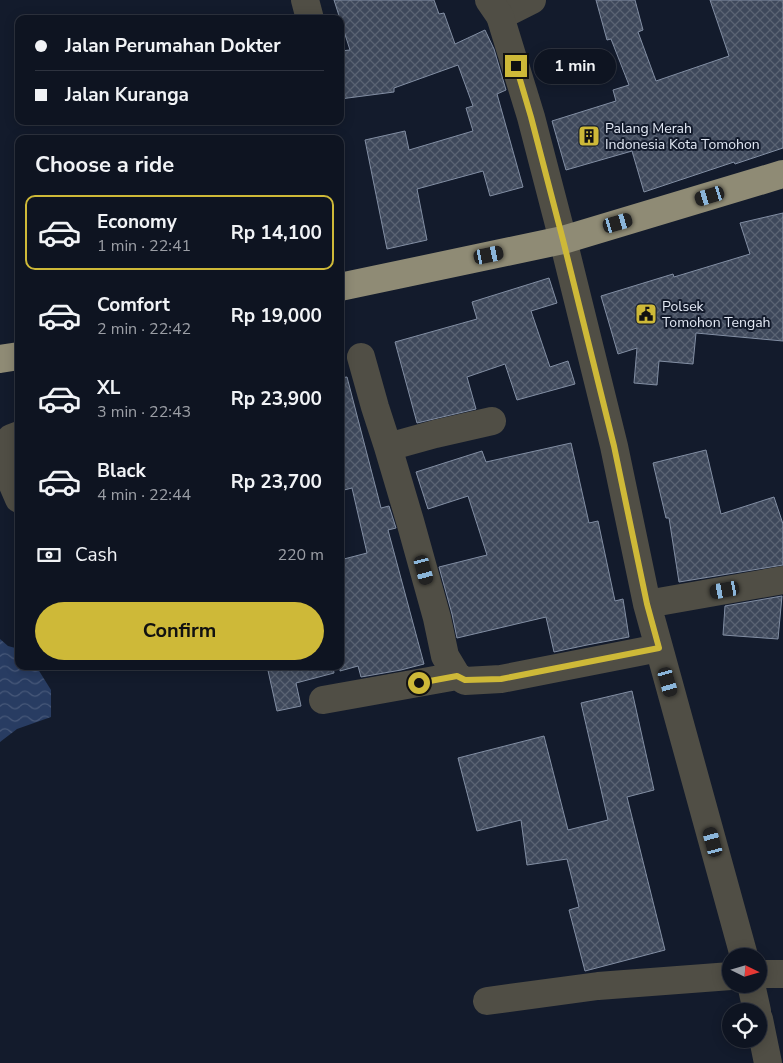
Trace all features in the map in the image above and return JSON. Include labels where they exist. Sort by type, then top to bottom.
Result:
[{"type":"highway","points":[[344,286],[563,240],[783,174]]},
{"type":"highway","points":[[0,359],[15,357]]},
{"type":"street","points":[[305,0],[309,15]]},
{"type":"street","points":[[532,0],[495,8],[531,117],[614,446],[647,604],[742,948]]},
{"type":"street","points":[[362,357],[437,618],[445,656],[457,676],[465,680],[501,679],[659,648]]},
{"type":"street","points":[[388,447],[492,421]]},
{"type":"street","points":[[15,436],[11,438],[7,454],[8,474],[15,490]]},
{"type":"street","points":[[647,604],[783,580]]},
{"type":"street","points":[[323,700],[457,676]]},
{"type":"street","points":[[768,974],[783,974]]},
{"type":"street","points":[[487,1002],[598,986],[722,977]]},
{"type":"street","points":[[765,1048],[768,1063]]},
{"type":"water","points":[[0,639],[8,646],[15,648],[15,670],[38,670],[51,690],[51,717],[17,729],[0,742]]},
{"type":"building","points":[[334,0],[434,0],[439,14],[444,13],[455,44],[485,30],[494,49],[506,90],[497,94],[523,187],[490,196],[483,171],[417,189],[427,240],[387,249],[365,140],[405,131],[409,150],[473,131],[466,108],[473,106],[458,65],[394,88],[394,92],[344,98],[344,51],[350,50],[344,31],[344,15],[339,15]]},
{"type":"building","points":[[596,0],[635,0],[643,30],[638,32],[656,81],[729,56],[710,0],[783,0],[783,148],[644,192],[632,151],[566,170],[552,121],[616,101],[613,90],[629,85],[611,39],[607,40]]},
{"type":"building","points":[[783,213],[783,341],[696,333],[693,364],[659,361],[657,385],[634,383],[637,348],[618,354],[601,296],[673,274],[674,277],[750,254],[740,223]]},
{"type":"building","points":[[549,278],[557,303],[531,311],[550,367],[568,361],[575,384],[517,400],[505,364],[467,377],[476,409],[417,423],[395,342],[477,319],[472,302]]},
{"type":"building","points":[[344,377],[347,377],[381,508],[389,506],[396,528],[388,530],[424,664],[361,677],[358,666],[344,670],[344,559],[367,553],[352,488],[344,490]]},
{"type":"building","points":[[571,443],[589,523],[598,521],[615,601],[623,599],[629,637],[554,652],[546,617],[457,638],[439,567],[487,555],[468,496],[428,509],[416,472],[482,451],[486,462]]},
{"type":"building","points":[[706,450],[721,514],[774,497],[783,524],[783,565],[679,582],[669,518],[666,518],[653,463]]},
{"type":"building","points":[[782,596],[778,639],[723,635],[725,606]]},
{"type":"building","points":[[268,670],[334,670],[334,673],[296,683],[301,706],[277,711]]},
{"type":"building","points":[[632,691],[654,790],[627,797],[665,950],[585,971],[569,910],[579,907],[567,859],[527,865],[521,820],[477,831],[458,758],[544,736],[568,830],[608,820],[581,703]]},
{"type":"place","name":"Palang Merah Indonesia Kota Tomohon","points":[[589,136]]},
{"type":"place","name":"Polsek Tomohon Tengah","points":[[646,314]]},
{"type":"route","points":[[419,683],[457,676],[465,680],[501,679],[659,648],[647,604],[614,446],[563,240],[516,66]]}]
